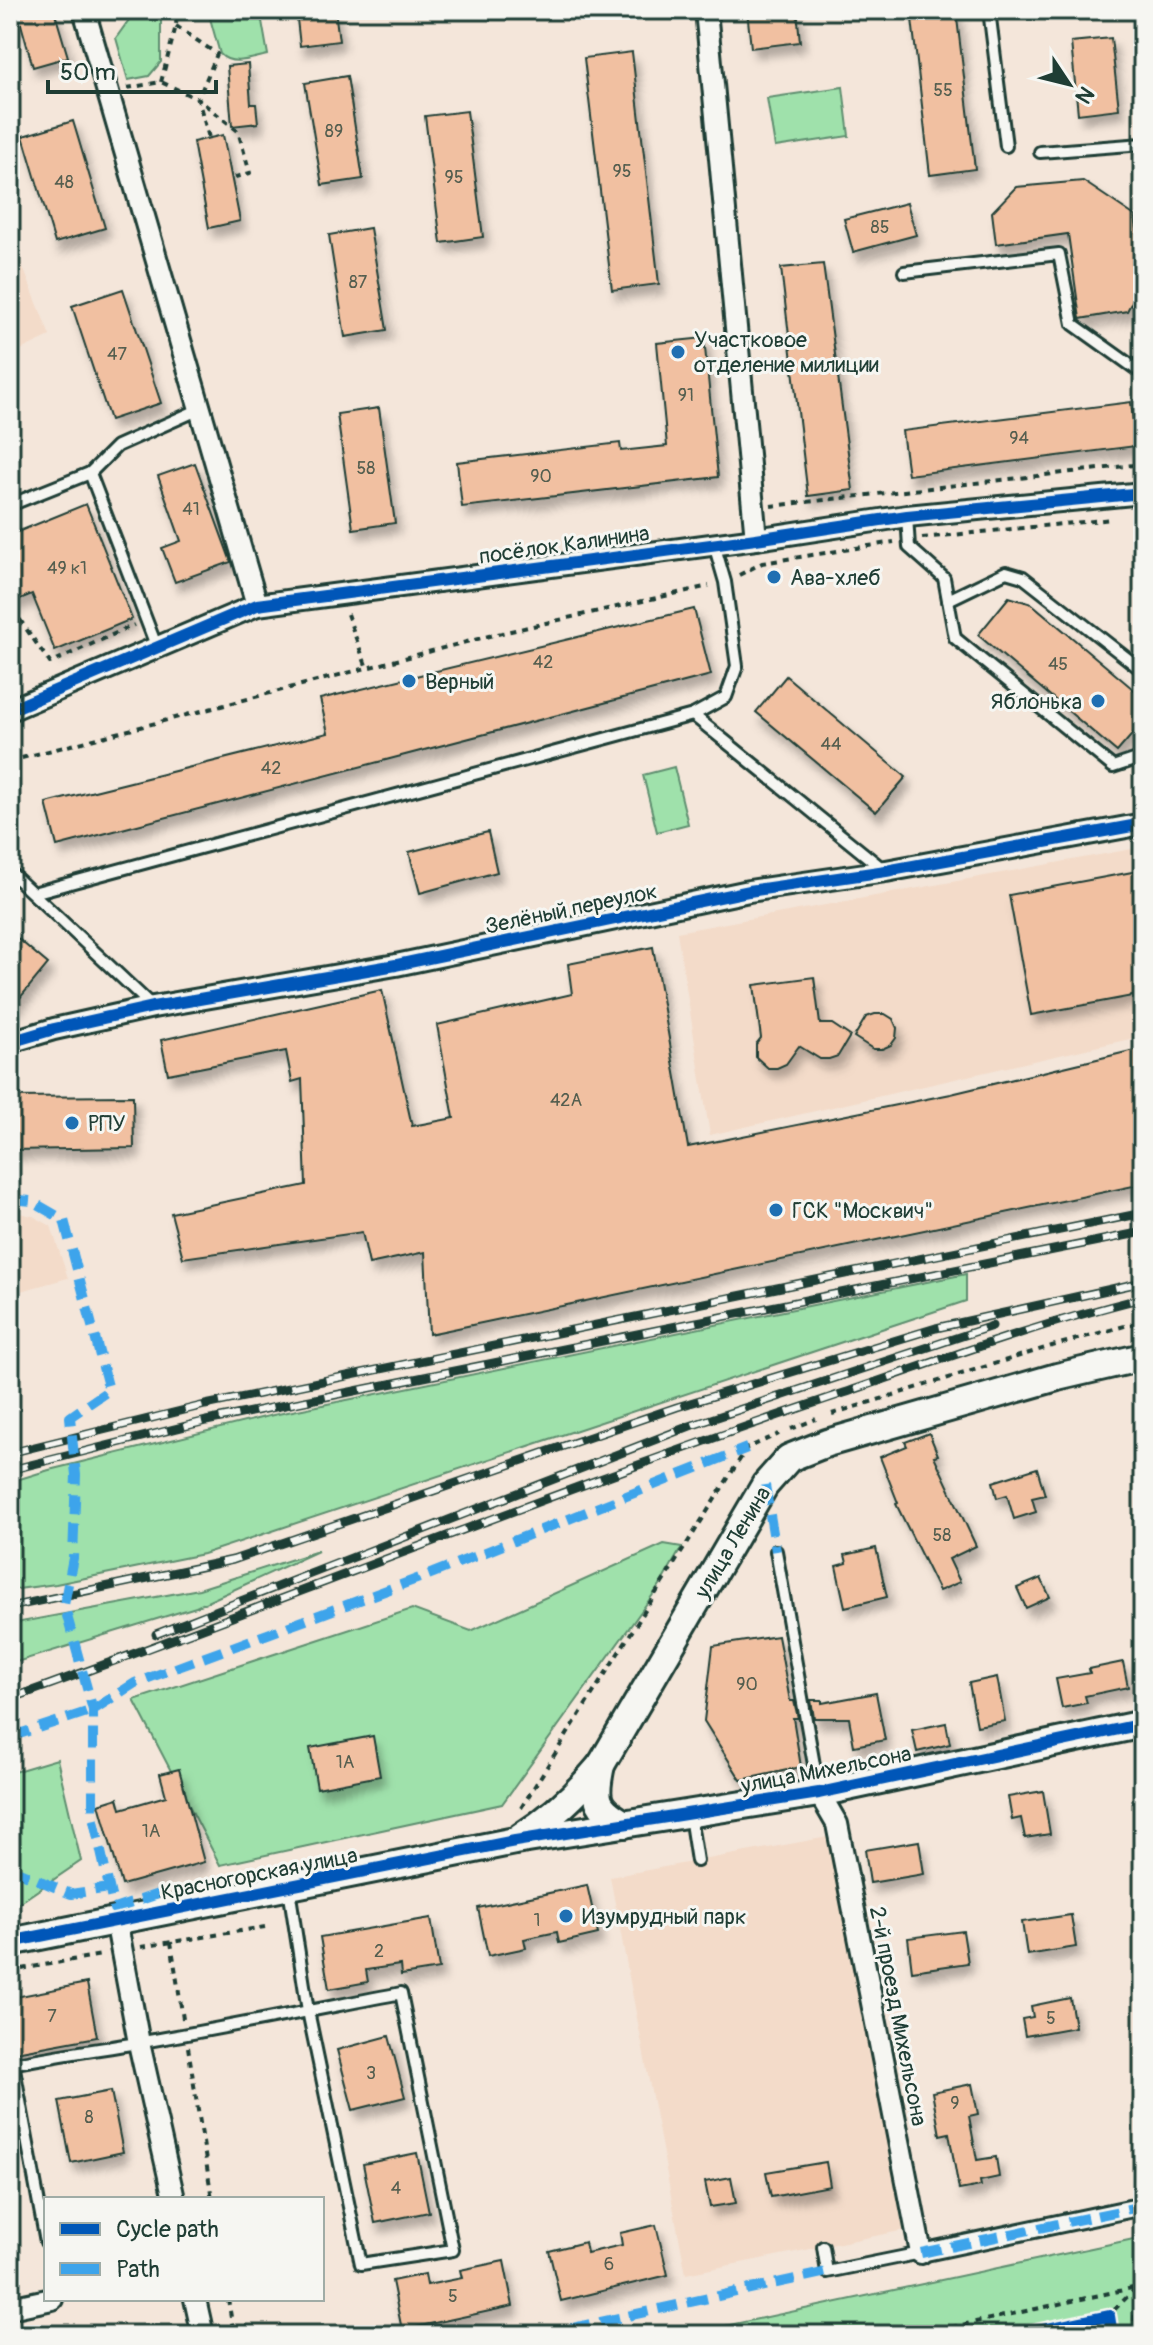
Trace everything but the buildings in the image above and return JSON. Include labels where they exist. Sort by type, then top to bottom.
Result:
[{"type":"street","points":[[84,10],[257,605]]},
{"type":"street","points":[[706,10],[756,539]]},
{"type":"street","name":"посёлок Калинина","points":[[10,710],[257,605],[907,516],[1143,493]]},
{"type":"street","name":"Зелёный переулок","points":[[10,1042],[153,1007],[396,965],[749,891],[886,871],[1143,824]]},
{"type":"street","name":"улица Ленина","points":[[515,1841],[546,1821],[577,1794],[601,1765],[765,1485],[789,1458],[827,1443],[934,1412],[1057,1377],[1143,1357]]},
{"type":"street","name":"улица Михельсона","points":[[515,1841],[819,1793],[1143,1724]]},
{"type":"street","points":[[601,1765],[596,1789],[598,1802],[607,1814],[625,1824]]},
{"type":"street","name":"2-й проезд Михельсона","points":[[819,1793],[837,1824],[921,2253]]},
{"type":"street","name":"Красногорская улица","points":[[10,1942],[515,1841]]},
{"type":"street","points":[[116,1920],[139,2043],[174,2197]]},
{"type":"street","points":[[921,2253],[1143,2206]]},
{"type":"street","points":[[10,2308],[44,2301]]},
{"type":"street","points":[[195,2301],[203,2335]]},
{"type":"lane","points":[[989,10],[1006,146]]},
{"type":"lane","points":[[1040,152],[1143,144]]},
{"type":"lane","points":[[904,272],[1059,254],[1073,324],[1143,374]]},
{"type":"lane","points":[[10,505],[90,473],[117,446],[200,409]]},
{"type":"lane","points":[[90,473],[157,648]]},
{"type":"lane","points":[[907,516],[909,547],[944,578],[955,638],[1113,767],[1140,758],[1143,753]]},
{"type":"lane","points":[[33,893],[693,715],[726,697],[737,666],[725,582],[714,544]]},
{"type":"lane","points":[[948,600],[1006,572],[1023,577],[1143,671]]},
{"type":"lane","points":[[693,715],[886,871]]},
{"type":"lane","points":[[10,872],[153,1007]]},
{"type":"lane","points":[[776,1551],[819,1793]]},
{"type":"lane","points":[[690,1814],[697,1861]]},
{"type":"lane","points":[[44,2232],[11,2064],[139,2043],[308,2011],[401,1993],[453,2250],[361,2264],[308,2011],[289,1887]]},
{"type":"lane","points":[[823,2247],[827,2272],[921,2253]]},
{"type":"path","points":[[161,82],[177,11],[185,10]]},
{"type":"path","points":[[176,26],[217,54],[198,99],[209,138]]},
{"type":"path","points":[[110,97],[127,89],[161,82],[198,99],[238,131],[250,173],[232,178]]},
{"type":"path","points":[[753,508],[1143,464]]},
{"type":"path","points":[[10,761],[493,635],[725,582],[762,563],[909,540],[1127,518]]},
{"type":"path","points":[[340,594],[367,668]]},
{"type":"path","points":[[10,621],[18,617],[50,663],[146,620]]},
{"type":"path","points":[[521,1808],[747,1448],[807,1422],[1143,1321]]},
{"type":"path","points":[[10,1971],[265,1927]]},
{"type":"path","points":[[171,1942],[212,2197]]},
{"type":"path","points":[[1089,2335],[1143,2279]]},
{"type":"path","points":[[916,2335],[1137,2287]]},
{"type":"path","points":[[1133,2335],[1137,2287]]},
{"type":"path","points":[[228,2301],[234,2335]]},
{"type":"path","points":[[1078,2322],[1109,2316]]},
{"type":"path","points":[[1109,2316],[1112,2335]]},
{"type":"shaded area","points":[[10,234],[50,336],[10,355]]},
{"type":"shaded area","points":[[1143,847],[1143,1036],[710,1135],[677,932]]},
{"type":"shaded area","points":[[10,1211],[33,1216],[51,1226],[68,1278],[10,1294]]},
{"type":"shaded area","points":[[828,1837],[905,2230],[686,2274],[610,1877]]},
{"type":"green space","points":[[136,10],[161,10],[161,62],[149,76],[128,80],[116,38]]},
{"type":"green space","points":[[260,10],[268,55],[236,61],[220,54],[208,11]]},
{"type":"green space","points":[[843,87],[849,136],[775,147],[767,98]]},
{"type":"green space","points":[[674,767],[688,824],[657,832],[643,775]]},
{"type":"green space","points":[[966,1274],[966,1301],[203,1554],[56,1584],[10,1590],[10,1482],[273,1415]]},
{"type":"green space","points":[[664,1544],[682,1547],[660,1585],[502,1804],[220,1865],[134,1700],[412,1609],[471,1631]]},
{"type":"green space","points":[[318,1551],[196,1607],[10,1664],[10,1624],[199,1589]]},
{"type":"green space","points":[[57,1759],[81,1861],[10,1909],[10,1773]]},
{"type":"green space","points":[[1143,2237],[1143,2335],[683,2335]]},
{"type":"railway","points":[[10,1453],[205,1405],[1143,1213]]},
{"type":"railway","points":[[10,1470],[206,1421],[1143,1232]]},
{"type":"railway","points":[[10,1607],[233,1560],[677,1407],[936,1328],[1143,1282]]},
{"type":"railway","points":[[10,1699],[739,1429],[992,1342],[1143,1298]]},
{"type":"railway","points":[[156,1634],[690,1426],[992,1326]]},
{"type":"marked path","points":[[10,1199],[31,1201],[64,1220],[109,1390],[70,1417],[76,1475],[73,1558],[64,1605],[93,1710],[93,1816],[114,1909],[158,1894]]},
{"type":"marked path","points":[[10,1737],[93,1710],[135,1683],[433,1573],[747,1448]]},
{"type":"marked path","points":[[765,1485],[776,1551]]},
{"type":"marked path","points":[[10,1868],[71,1894],[109,1888]]},
{"type":"marked path","points":[[921,2253],[1143,2206]]},
{"type":"marked path","points":[[541,2335],[827,2272]]},
{"type":"cycle path","points":[[10,710],[257,605],[907,516],[1143,493]]},
{"type":"cycle path","points":[[10,1042],[153,1007],[396,965],[749,891],[886,871],[1143,824]]},
{"type":"cycle path","points":[[10,1942],[515,1841],[819,1793],[1143,1724]]},
{"type":"cycle path","points":[[1018,2335],[1109,2316],[1112,2335]]},
{"type":"place","name":"Участковое отделение милиции","points":[[678,352]]},
{"type":"place","name":"Ава-хлеб","points":[[774,577]]},
{"type":"place","name":"Верный","points":[[409,681]]},
{"type":"place","name":"Яблонька","points":[[1098,701]]},
{"type":"place","name":"РПУ","points":[[72,1123]]},
{"type":"place","name":"ГСК \"Москвич\"","points":[[776,1210]]},
{"type":"place","name":"Изумрудный парк","points":[[566,1916]]}]
